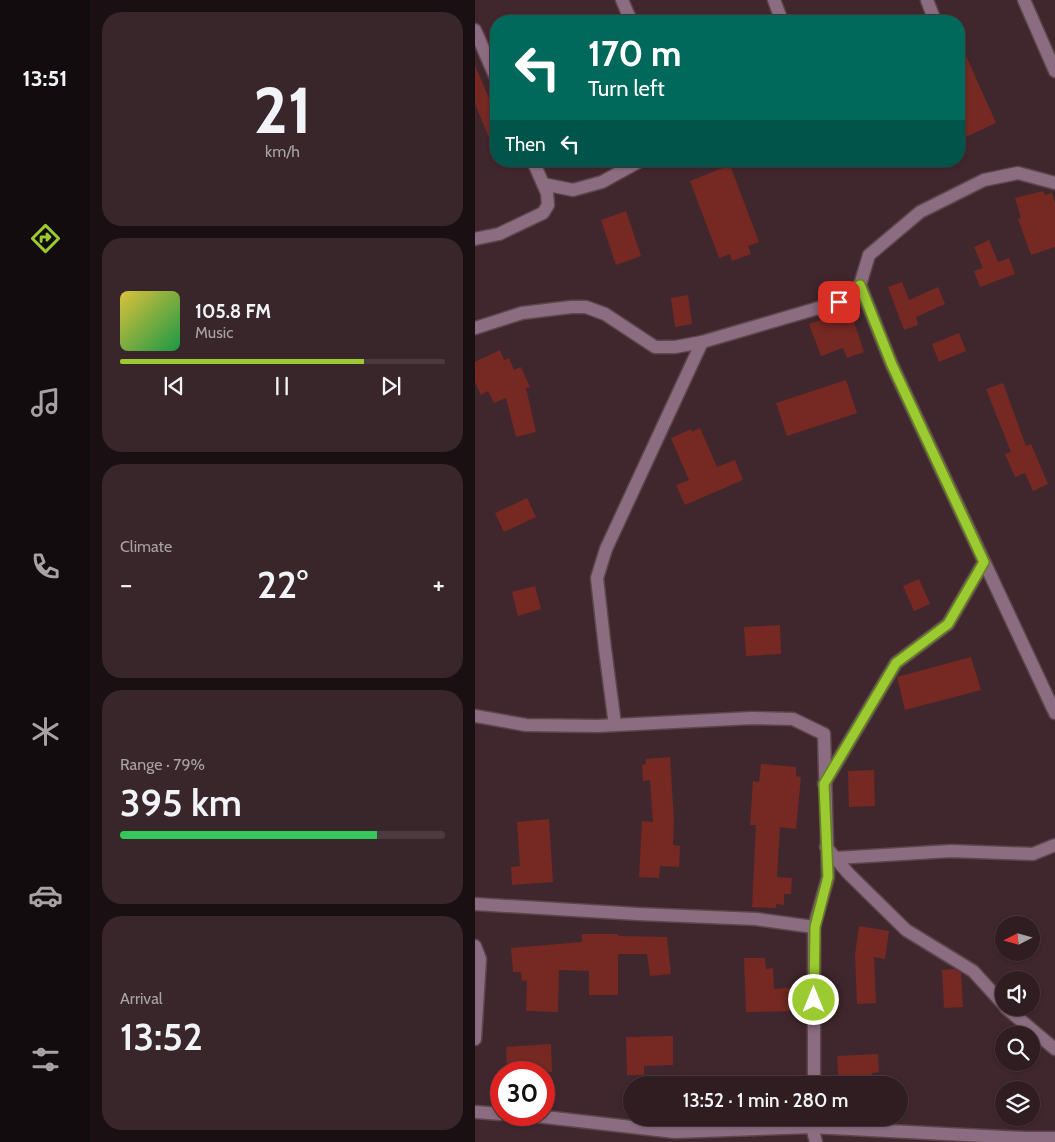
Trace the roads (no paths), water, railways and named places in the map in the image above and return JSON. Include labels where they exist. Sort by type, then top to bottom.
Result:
[{"type":"street","points":[[622,0],[628,15]]},
{"type":"street","points":[[774,0],[780,15]]},
{"type":"street","points":[[927,0],[933,15]]},
{"type":"street","points":[[1025,0],[1055,71]]},
{"type":"street","points":[[475,30],[490,64]]},
{"type":"street","points":[[475,239],[499,234],[543,213],[548,205],[547,193],[536,167]]},
{"type":"street","points":[[543,184],[573,190],[602,182],[629,167]]},
{"type":"street","points":[[475,328],[522,313],[571,307],[586,308],[605,314],[655,347],[702,342],[839,302],[860,285],[869,255],[920,212],[984,180],[1018,173],[1055,183]]},
{"type":"street","points":[[860,285],[892,365],[1055,713]]},
{"type":"street","points":[[615,725],[597,578],[606,549],[702,342]]},
{"type":"street","points":[[824,784],[896,663],[948,624],[984,562]]},
{"type":"street","points":[[475,716],[526,725],[615,725],[752,718],[793,720],[823,734],[828,877],[815,927],[814,1076]]},
{"type":"street","points":[[835,858],[951,851],[1033,854],[1055,845]]},
{"type":"street","points":[[826,847],[848,873],[906,930],[973,972],[995,995]]},
{"type":"street","points":[[475,904],[756,919],[815,927]]},
{"type":"street","points":[[475,946],[480,959],[475,1039]]},
{"type":"street","points":[[1017,1016],[1055,1049]]},
{"type":"street","points":[[475,1112],[490,1113]]},
{"type":"street","points":[[555,1118],[675,1132],[758,1126]]},
{"type":"street","points":[[814,1126],[816,1142]]},
{"type":"street","points":[[851,1126],[973,1139],[1055,1138]]}]
